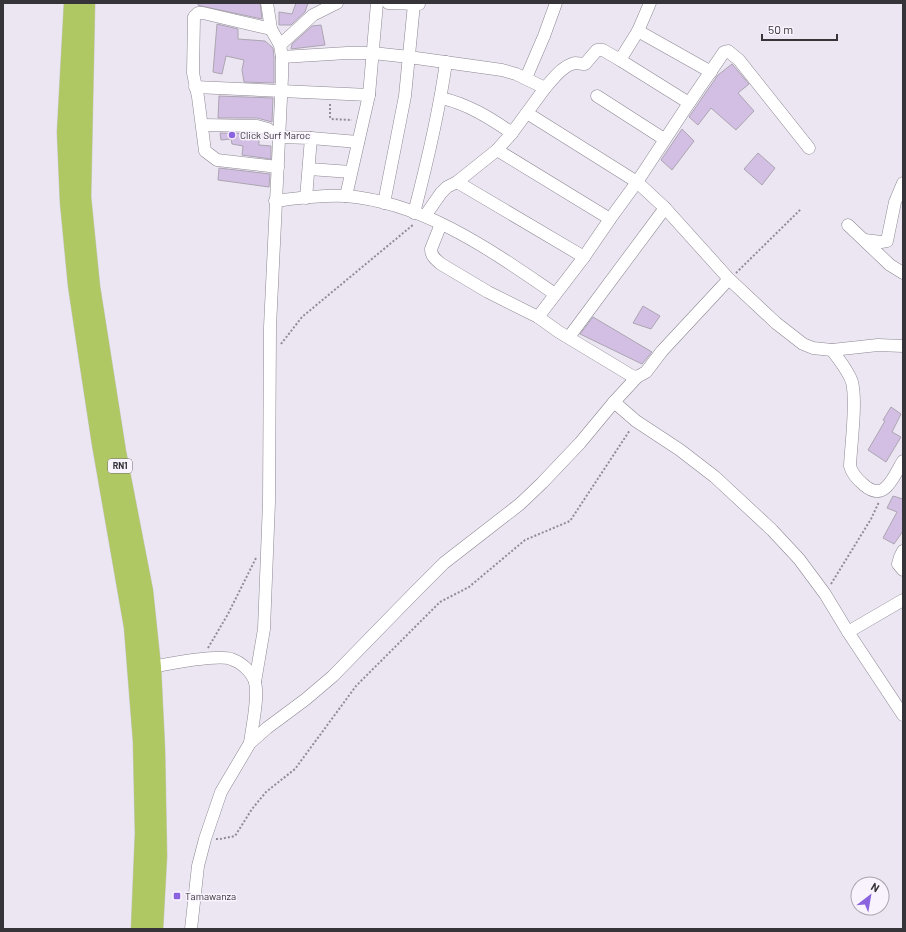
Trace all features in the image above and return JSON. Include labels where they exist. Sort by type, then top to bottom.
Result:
[{"type":"highway","name":"RN1","points":[[73,3],[66,132],[69,202],[77,285],[101,444],[133,627],[142,741],[144,833],[140,929]]},
{"type":"highway","name":"RN1","points":[[86,3],[82,197],[90,287],[117,452],[144,591],[152,667],[156,750],[158,856],[154,929]]},
{"type":"street","points":[[250,743],[256,701],[255,682],[264,629],[269,502],[270,327],[275,201],[278,167],[278,138],[282,91],[282,57],[280,45],[271,29],[267,3]]},
{"type":"street","points":[[280,45],[313,15],[337,3]]},
{"type":"street","points":[[346,196],[362,120],[369,95],[377,3]]},
{"type":"street","points":[[384,203],[405,96],[409,56],[417,4],[388,3]]},
{"type":"street","points":[[526,78],[556,3]]},
{"type":"street","points":[[620,60],[638,31],[650,3]]},
{"type":"street","points":[[271,29],[198,13],[194,17],[193,73],[203,125],[205,151],[217,160],[278,167]]},
{"type":"street","points":[[638,31],[711,72]]},
{"type":"street","points":[[419,214],[447,187],[457,182],[497,150],[512,133],[545,88],[558,74],[565,68],[574,64],[585,64],[597,50],[603,50],[689,103]]},
{"type":"street","points":[[538,317],[584,257],[637,182],[664,139],[724,52],[727,50],[739,60],[809,148]]},
{"type":"street","points":[[282,57],[347,53],[373,53],[409,56],[502,70],[526,78],[545,88]]},
{"type":"street","points":[[419,214],[441,98],[446,62]]},
{"type":"street","points":[[196,87],[331,92],[369,95]]},
{"type":"street","points":[[597,96],[664,139]]},
{"type":"street","points":[[441,98],[452,100],[468,106],[485,115],[512,133]]},
{"type":"street","points":[[527,113],[637,182],[665,208],[729,279],[790,335],[803,344],[813,348],[832,350],[878,345],[903,346]]},
{"type":"street","points":[[203,125],[257,126],[268,129],[278,138],[310,138],[358,142]]},
{"type":"street","points":[[306,198],[310,138]]},
{"type":"street","points":[[497,150],[610,219]]},
{"type":"street","points":[[308,169],[351,172]]},
{"type":"street","points":[[457,182],[584,257]]},
{"type":"street","points":[[865,240],[881,242],[887,241],[895,202],[903,183]]},
{"type":"street","points":[[275,201],[322,196],[346,196],[384,203],[419,214],[468,237],[555,294]]},
{"type":"street","points":[[569,337],[665,208]]},
{"type":"street","points":[[441,224],[431,252],[435,259],[441,264],[488,292],[538,317],[616,366],[637,377]]},
{"type":"street","points":[[848,225],[890,265],[903,273]]},
{"type":"street","points":[[191,929],[198,866],[205,838],[221,792],[250,743],[333,676],[444,564],[520,504],[580,443],[637,377],[646,372],[662,351],[729,279]]},
{"type":"street","points":[[832,350],[852,382],[854,400],[850,466],[851,471],[860,482],[874,492],[878,492],[885,490],[903,461]]},
{"type":"street","points":[[614,402],[636,421],[680,450],[715,476],[772,530],[799,559],[826,594],[848,632],[903,715]]},
{"type":"street","points":[[903,551],[898,564],[903,570]]},
{"type":"street","points":[[848,632],[903,600]]},
{"type":"street","points":[[152,667],[201,659],[231,658],[250,672],[255,682]]},
{"type":"path","points":[[331,92],[331,119],[362,120]]},
{"type":"path","points":[[729,279],[801,210]]},
{"type":"path","points":[[270,360],[302,317],[419,214]]},
{"type":"path","points":[[205,838],[220,839],[235,836],[252,809],[266,792],[295,769],[356,686],[440,602],[469,587],[525,540],[570,521],[636,421]]},
{"type":"path","points":[[826,594],[871,519],[885,490]]},
{"type":"path","points":[[201,659],[228,614],[257,556]]},
{"type":"building","points":[[198,3],[260,3],[262,19],[201,6],[198,5]]},
{"type":"building","points":[[296,3],[308,3],[305,12],[291,25],[279,25],[279,12],[292,14]]},
{"type":"building","points":[[217,24],[238,29],[238,39],[265,41],[273,48],[274,83],[244,82],[242,70],[244,60],[226,56],[222,74],[213,72]]},
{"type":"building","points":[[321,25],[325,45],[291,49],[292,44],[312,26]]},
{"type":"building","points":[[732,64],[749,84],[738,93],[754,111],[736,130],[711,108],[698,125],[689,117],[718,75]]},
{"type":"building","points":[[219,96],[273,98],[272,122],[257,118],[218,118]]},
{"type":"building","points":[[682,129],[694,141],[672,170],[661,160]]},
{"type":"building","points":[[220,133],[259,134],[259,145],[271,146],[271,159],[242,155],[243,146],[232,144],[231,139],[221,140]]},
{"type":"building","points":[[758,153],[775,168],[762,185],[744,169]]},
{"type":"building","points":[[219,168],[270,174],[269,187],[218,180]]},
{"type":"building","points":[[643,306],[660,316],[651,329],[633,323]]},
{"type":"building","points":[[593,317],[652,352],[642,364],[580,334]]},
{"type":"building","points":[[891,407],[901,414],[892,432],[901,437],[886,462],[868,450],[885,421],[883,420]]},
{"type":"building","points":[[893,496],[903,499],[903,531],[894,544],[883,538],[897,512],[887,508]]},
{"type":"place","name":"Click Surf Maroc","points":[[232,135]]},
{"type":"place","name":"Tamawanza","points":[[177,896]]}]
